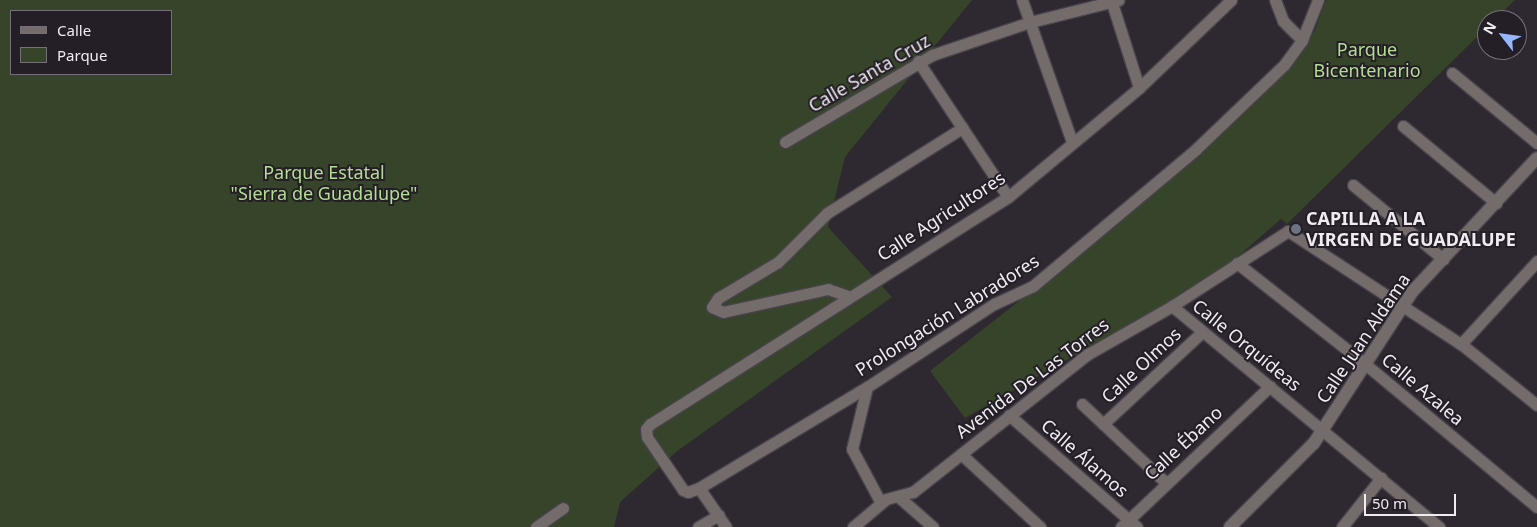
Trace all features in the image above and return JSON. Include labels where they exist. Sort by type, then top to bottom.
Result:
[{"type":"street","points":[[1022,0],[1072,142]]},
{"type":"street","name":"Calle Agricultores","points":[[686,492],[647,436],[646,429],[848,296],[1008,196],[1139,88],[1231,0]]},
{"type":"street","points":[[1275,0],[1282,21],[1302,40]]},
{"type":"street","name":"Prolongación Labradores","points":[[686,492],[699,488],[867,387],[994,304],[1033,286],[1195,150],[1284,65],[1302,40],[1318,0]]},
{"type":"street","points":[[1113,1],[1139,88]]},
{"type":"street","name":"Calle Santa Cruz","points":[[785,142],[918,61],[1030,22],[1113,1]]},
{"type":"street","points":[[918,61],[1008,196]]},
{"type":"street","points":[[1452,73],[1537,143]]},
{"type":"street","points":[[1403,126],[1496,203]]},
{"type":"street","points":[[848,296],[828,289],[723,312],[712,307],[718,298],[778,262],[828,213],[962,128]]},
{"type":"street","name":"Calle Juan Aldama","points":[[1230,527],[1287,473],[1324,430],[1364,363],[1403,304],[1537,158]]},
{"type":"street","points":[[1353,185],[1443,259]]},
{"type":"street","name":"Avenida De Las Torres","points":[[853,527],[881,502],[900,498],[913,492],[1088,354],[1172,306],[1288,231],[1403,304]]},
{"type":"street","points":[[1460,344],[1537,261]]},
{"type":"street","name":"Calle Azalea","points":[[1237,263],[1364,363],[1537,507]]},
{"type":"street","points":[[1403,304],[1460,344],[1537,404]]},
{"type":"street","name":"Calle Orquídeas","points":[[1172,306],[1439,527]]},
{"type":"street","name":"Calle Olmos","points":[[1103,424],[1202,332]]},
{"type":"street","name":"Calle Ébano","points":[[1129,524],[1166,483],[1270,386]]},
{"type":"street","points":[[867,387],[852,449],[881,502]]},
{"type":"street","points":[[1082,404],[1166,483]]},
{"type":"street","name":"Calle Álamos","points":[[1010,415],[1129,524]]},
{"type":"street","points":[[961,454],[1040,527]]},
{"type":"street","points":[[1342,527],[1381,478]]},
{"type":"street","points":[[699,488],[726,527]]},
{"type":"street","points":[[900,498],[933,527]]},
{"type":"street","points":[[536,527],[564,508]]},
{"type":"street","points":[[698,527],[718,515]]},
{"type":"green space","name":"Parque Estatal \"Sierra de Guadalupe\"","points":[[0,0],[972,0],[845,157],[828,227],[892,297],[676,452],[620,502],[614,527],[0,527]]},
{"type":"green space","name":"Parque Bicentenario","points":[[1326,0],[1515,0],[1504,10],[1477,10],[1477,37],[1287,224],[1281,219],[1234,260],[1170,301],[965,418],[930,371],[1128,215],[1215,140],[1300,56],[1314,32]]},
{"type":"place","name":"CAPILLA A LA VIRGEN DE GUADALUPE","points":[[1296,229]]}]
